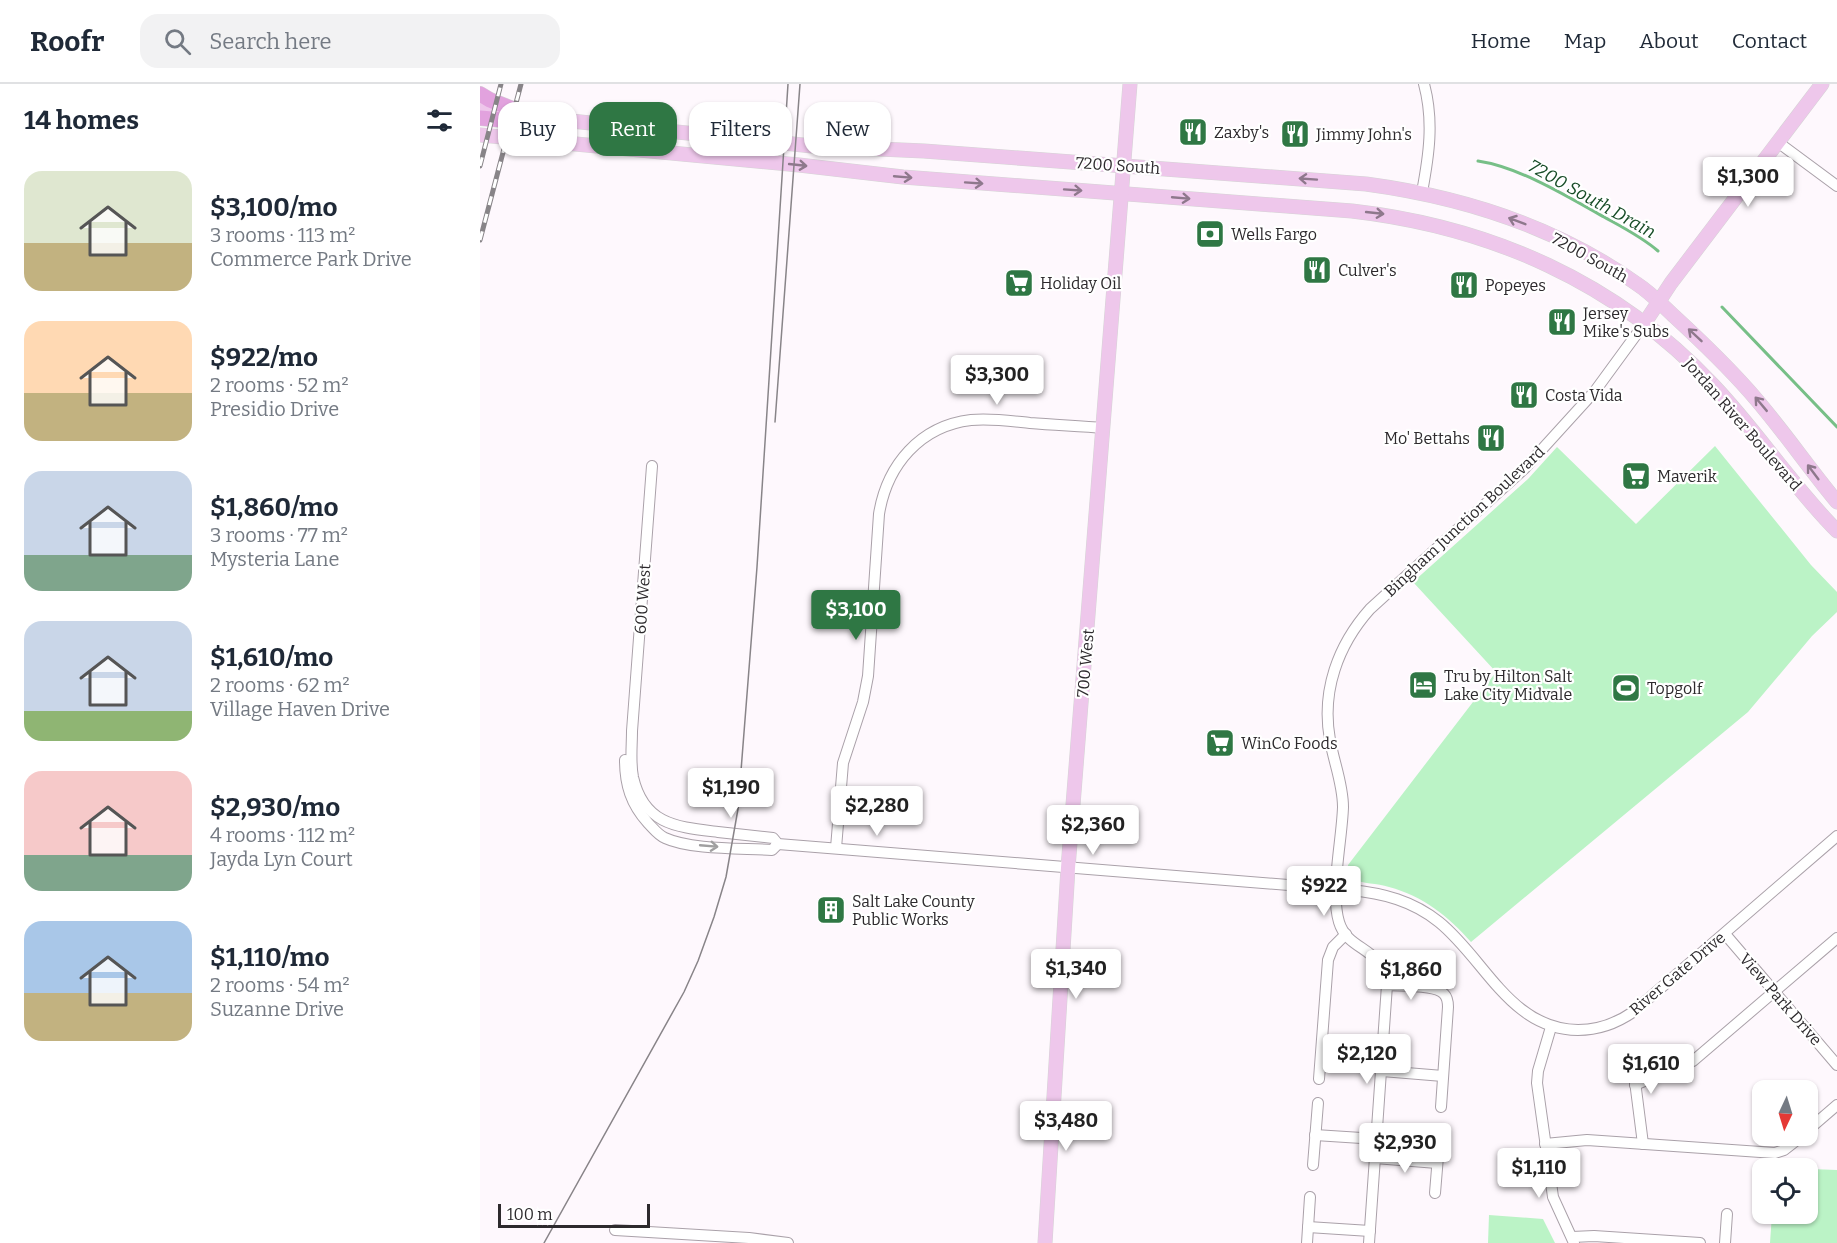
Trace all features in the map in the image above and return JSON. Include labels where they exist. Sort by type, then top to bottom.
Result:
[{"type":"highway","points":[[480,94],[498,103]]},
{"type":"highway","points":[[480,118],[498,120]]},
{"type":"main road","name":"700 West","points":[[1045,1243],[1068,868],[1130,84]]},
{"type":"main road","name":"Bingham Junction Boulevard","points":[[1644,324],[1658,302],[1822,84]]},
{"type":"main road","name":"7200 South","points":[[480,110],[498,112]]},
{"type":"main road","name":"7200 South","points":[[577,122],[812,146],[924,151],[1366,184],[1422,192],[1493,212],[1551,235],[1610,266],[1639,285],[1658,302]]},
{"type":"main road","name":"7200 South","points":[[480,135],[903,177],[1388,215],[1441,226],[1493,242],[1539,260],[1592,288],[1644,324]]},
{"type":"main road","name":"Jordan River Boulevard","points":[[1658,302],[1737,377],[1837,502]]},
{"type":"main road","name":"Jordan River Boulevard","points":[[1644,324],[1679,352],[1714,386],[1837,531]]},
{"type":"street","points":[[1422,192],[1430,143],[1429,108],[1424,84]]},
{"type":"street","points":[[1779,142],[1837,186]]},
{"type":"street","name":"Bingham Junction Boulevard","points":[[1346,934],[1340,924],[1338,914],[1337,889],[1342,792],[1330,742],[1328,711],[1331,681],[1344,645],[1356,625],[1380,599],[1525,468],[1595,391],[1644,324]]},
{"type":"street","points":[[836,848],[843,763],[863,702],[868,676],[879,514],[884,490],[895,467],[908,450],[923,438],[942,428],[964,421],[989,420],[1104,428]]},
{"type":"street","name":"600 West","points":[[632,731],[626,750],[627,786],[634,806],[654,829],[666,838],[689,844],[772,850],[778,844],[773,838],[672,825],[645,805],[634,780],[632,731],[652,466]]},
{"type":"street","name":"River Gate Drive","points":[[778,844],[1337,889],[1388,896],[1409,903],[1429,914],[1454,937],[1515,1006],[1533,1019],[1551,1027],[1567,1030],[1590,1029],[1620,1020],[1638,1008],[1837,836]]},
{"type":"street","points":[[1319,1079],[1328,960],[1333,948],[1346,934],[1378,960],[1384,970],[1387,985],[1369,1243]]},
{"type":"street","name":"View Park Drive","points":[[1725,934],[1837,1065]]},
{"type":"street","points":[[1635,1085],[1693,1061],[1837,938]]},
{"type":"street","points":[[1387,985],[1434,988],[1446,997],[1448,1007],[1441,1107]]},
{"type":"street","points":[[1551,1027],[1536,1079],[1553,1197],[1573,1240],[1594,1236],[1700,1243]]},
{"type":"street","points":[[1322,1048],[1383,1052]]},
{"type":"street","points":[[1631,1050],[1643,1144]]},
{"type":"street","points":[[1382,1071],[1443,1076]]},
{"type":"street","points":[[1313,1166],[1318,1103]]},
{"type":"street","points":[[1818,1121],[1837,1105]]},
{"type":"street","points":[[1435,1193],[1440,1132]]},
{"type":"street","points":[[1315,1135],[1377,1139]]},
{"type":"street","points":[[1545,1144],[1580,1140],[1775,1153],[1790,1146]]},
{"type":"street","points":[[1376,1158],[1437,1163]]},
{"type":"street","points":[[1307,1243],[1310,1197]]},
{"type":"street","points":[[1725,1243],[1727,1214]]},
{"type":"street","points":[[1308,1227],[1370,1231]]},
{"type":"street","points":[[615,1230],[749,1238],[788,1243]]},
{"type":"green space","name":"Topgolf","points":[[1715,446],[1811,565],[1837,592],[1837,612],[1812,636],[1748,712],[1471,942],[1434,908],[1413,896],[1389,887],[1352,879],[1348,874],[1348,865],[1496,672],[1413,582],[1528,479],[1557,447],[1636,524]]},
{"type":"green space","points":[[1818,1169],[1837,1170],[1837,1243],[1770,1243],[1771,1224],[1818,1224]]},
{"type":"green space","points":[[1489,1215],[1543,1219],[1555,1243],[1488,1243]]},
{"type":"waterway","name":"7200 South Drain","points":[[1478,161],[1510,169],[1542,183],[1632,233],[1658,251]]},
{"type":"waterway","name":"7200 South Drain","points":[[1722,307],[1837,427]]},
{"type":"tram line","points":[[544,1243],[684,992],[698,961],[726,877],[738,809],[757,567],[788,84]]},
{"type":"tram line","points":[[775,422],[800,84]]},
{"type":"railway","points":[[480,166],[501,84]]},
{"type":"railway","points":[[480,240],[521,84]]},
{"type":"place","name":"Zaxby's","points":[[1193,132]]},
{"type":"place","name":"Jimmy John's","points":[[1295,134]]},
{"type":"place","name":"Wells Fargo","points":[[1210,234]]},
{"type":"place","name":"Culver's","points":[[1317,270]]},
{"type":"place","name":"Holiday Oil","points":[[1019,283]]},
{"type":"place","name":"Popeyes","points":[[1464,285]]},
{"type":"place","name":"Jersey Mike's Subs","points":[[1562,322]]},
{"type":"place","name":"Costa Vida","points":[[1524,395]]},
{"type":"place","name":"Mo' Bettahs","points":[[1491,438]]},
{"type":"place","name":"Maverik","points":[[1636,476]]},
{"type":"place","name":"Tru by Hilton Salt Lake City Midvale","points":[[1423,685]]},
{"type":"place","name":"Topgolf","points":[[1626,688]]},
{"type":"place","name":"WinCo Foods","points":[[1220,743]]},
{"type":"place","name":"Salt Lake County Public Works","points":[[831,910]]}]
